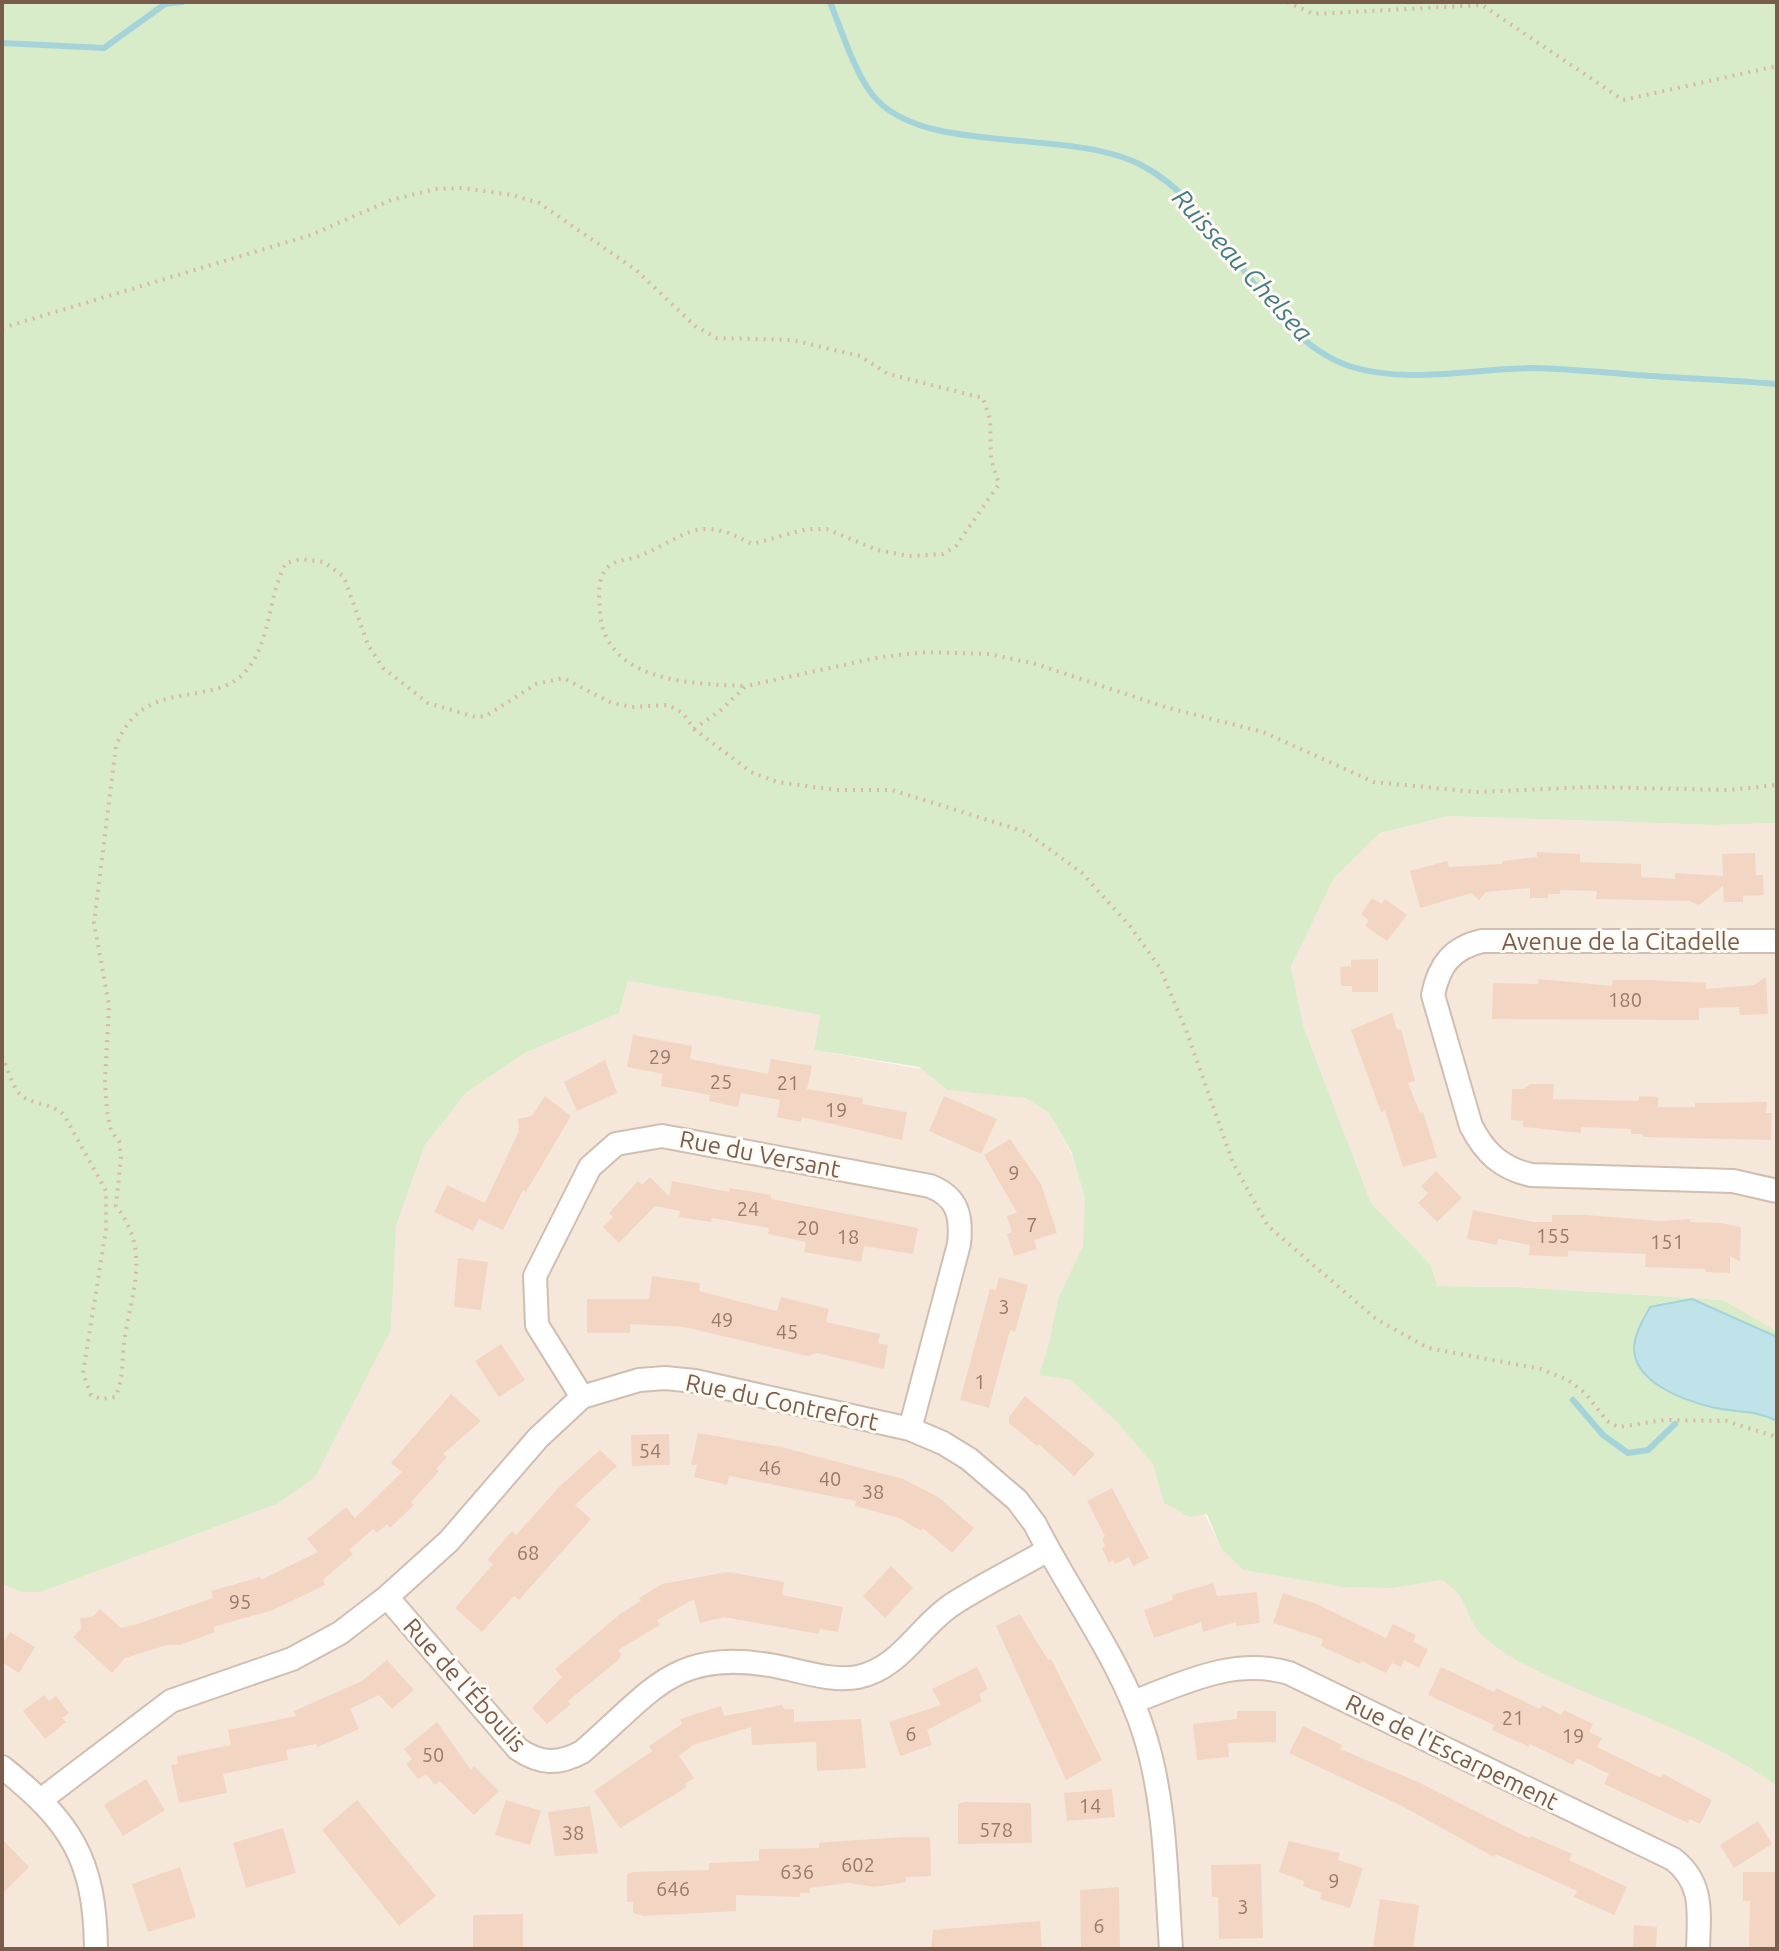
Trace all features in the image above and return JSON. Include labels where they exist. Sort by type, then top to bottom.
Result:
[{"type":"street","name":"Avenue de la Citadelle","points":[[1777,941],[1482,941],[1464,945],[1447,958],[1437,976],[1433,995],[1471,1126],[1480,1144],[1511,1170],[1531,1175],[1733,1181],[1777,1191]]},
{"type":"street","name":"Rue du Versant","points":[[582,1397],[537,1325],[535,1276],[590,1167],[616,1144],[662,1136],[930,1186],[945,1192],[955,1203],[960,1216],[959,1244],[910,1429]]},
{"type":"street","name":"Rue du Contrefort","points":[[42,1799],[171,1701],[320,1646],[387,1597],[449,1541],[538,1438],[582,1397],[612,1385],[665,1378],[695,1381],[910,1429],[943,1443],[993,1478],[1017,1500],[1133,1702],[1155,1771],[1171,1949]]},
{"type":"street","name":"Rue de l'Éboulis","points":[[387,1597],[518,1749],[532,1759],[566,1761],[582,1752],[670,1676],[705,1662],[745,1661],[838,1679],[870,1673],[897,1659],[951,1605],[1048,1550]]},
{"type":"street","name":"Rue de l'Escarpement","points":[[1133,1702],[1220,1670],[1267,1666],[1289,1673],[1673,1859],[1686,1869],[1695,1883],[1699,1898],[1698,1949]]},
{"type":"street","points":[[2,1767],[42,1799],[66,1827],[91,1886],[96,1949]]},
{"type":"path","points":[[1287,2],[1314,14],[1482,5],[1623,100],[1777,66]]},
{"type":"path","points":[[2,328],[311,235],[414,193],[462,188],[512,195],[539,203],[636,270],[695,326],[717,338],[792,340],[860,356],[888,374],[983,398],[990,419],[991,459],[999,484],[956,546],[943,554],[909,556],[877,550],[827,529],[797,530],[752,544],[727,532],[707,529],[692,530],[651,553],[612,563],[605,570],[599,590],[602,631],[607,643],[650,675],[708,685],[746,686],[881,657],[926,652],[989,654],[1036,664],[1179,711],[1263,732],[1374,782],[1476,792],[1591,787],[1728,790],[1777,785]]},
{"type":"path","points":[[2,1056],[18,1093],[27,1099],[55,1105],[64,1115],[106,1191],[106,1230],[83,1373],[91,1395],[102,1399],[115,1397],[120,1387],[125,1337],[135,1292],[135,1243],[130,1225],[116,1206],[121,1157],[119,1141],[111,1131],[107,1111],[105,1081],[109,1005],[94,923],[116,746],[123,728],[153,703],[225,685],[243,675],[261,646],[278,577],[286,563],[301,559],[324,562],[344,577],[368,645],[383,668],[428,703],[475,717],[486,716],[536,684],[563,678],[612,703],[632,707],[668,705],[683,713],[694,729],[751,772],[777,782],[915,794],[1026,832],[1082,873],[1130,926],[1160,968],[1186,1030],[1233,1163],[1268,1226],[1376,1319],[1398,1334],[1436,1350],[1541,1369],[1568,1380],[1585,1393],[1607,1421],[1618,1427],[1664,1420],[1726,1421],[1777,1437]]},
{"type":"path","points":[[694,729],[721,710],[746,686]]},
{"type":"shaded area","points":[[1449,816],[1713,825],[1777,823],[1777,1331],[1723,1300],[1517,1287],[1436,1286],[1431,1265],[1371,1203],[1304,1028],[1291,967],[1334,878],[1380,833]]},
{"type":"shaded area","points":[[628,981],[820,1015],[814,1050],[1000,1083],[1048,1112],[1084,1176],[1093,1239],[1071,1380],[1174,1451],[1221,1548],[1445,1569],[1777,1778],[1777,1949],[2,1949],[2,1569],[41,1592],[277,1504],[391,1330],[396,1226],[425,1145],[466,1093],[525,1053],[619,1013]]},
{"type":"green space","points":[[2,2],[1777,2],[1777,823],[1713,825],[1449,816],[1380,833],[1334,878],[1291,967],[1304,1028],[1371,1203],[1431,1265],[1437,1286],[1517,1287],[1723,1300],[1777,1331],[1777,1786],[1747,1766],[1684,1733],[1552,1678],[1515,1659],[1480,1633],[1460,1596],[1442,1580],[1392,1588],[1343,1587],[1243,1570],[1221,1548],[1207,1514],[1190,1517],[1164,1503],[1153,1464],[1118,1423],[1071,1380],[1039,1375],[1058,1299],[1083,1246],[1085,1198],[1072,1153],[1048,1112],[1025,1098],[947,1090],[919,1067],[814,1050],[820,1015],[628,981],[619,1013],[525,1053],[466,1093],[425,1145],[396,1226],[391,1330],[315,1477],[277,1504],[41,1592],[21,1592],[2,1583]]},
{"type":"water","points":[[1692,1299],[1777,1337],[1777,1421],[1687,1400],[1662,1388],[1642,1370],[1634,1347],[1650,1307]]},
{"type":"building","points":[[1537,852],[1580,854],[1580,862],[1641,864],[1641,877],[1675,879],[1675,873],[1723,876],[1722,854],[1755,853],[1756,875],[1763,875],[1764,895],[1743,896],[1743,902],[1724,902],[1723,886],[1699,905],[1689,901],[1596,899],[1597,891],[1560,890],[1560,894],[1548,894],[1548,898],[1530,898],[1530,888],[1486,892],[1479,900],[1472,893],[1420,908],[1410,871],[1447,861],[1449,867],[1502,864],[1502,861],[1537,857]]},
{"type":"building","points":[[1372,898],[1381,904],[1385,899],[1407,915],[1387,941],[1365,926],[1369,920],[1361,914]]},
{"type":"building","points":[[1378,959],[1378,992],[1352,992],[1352,986],[1341,986],[1340,967],[1351,966],[1351,960]]},
{"type":"building","points":[[1766,977],[1768,1014],[1740,1015],[1739,1007],[1699,1008],[1699,1020],[1492,1019],[1493,983],[1538,984],[1539,979],[1612,986],[1613,980],[1651,980],[1706,983],[1706,989],[1754,985]]},
{"type":"building","points":[[1392,1013],[1397,1030],[1401,1029],[1415,1081],[1408,1083],[1420,1113],[1423,1112],[1437,1157],[1403,1167],[1385,1111],[1381,1112],[1351,1030]]},
{"type":"building","points":[[633,1035],[692,1046],[690,1059],[768,1074],[771,1059],[812,1066],[807,1089],[863,1098],[862,1104],[907,1112],[902,1140],[802,1117],[801,1122],[777,1117],[780,1100],[741,1093],[738,1107],[709,1101],[710,1095],[661,1086],[663,1074],[627,1067]]},
{"type":"building","points":[[605,1060],[617,1093],[577,1111],[564,1082]]},
{"type":"building","points":[[1530,1084],[1554,1084],[1553,1099],[1639,1101],[1639,1096],[1658,1097],[1658,1107],[1767,1102],[1766,1113],[1772,1113],[1771,1140],[1643,1137],[1643,1134],[1631,1134],[1631,1129],[1581,1127],[1581,1133],[1523,1127],[1523,1121],[1511,1120],[1512,1089],[1524,1089]]},
{"type":"building","points":[[545,1096],[571,1116],[526,1192],[523,1190],[503,1230],[479,1219],[473,1231],[434,1212],[447,1185],[485,1203],[519,1131],[518,1119],[532,1116]]},
{"type":"building","points":[[944,1096],[997,1119],[981,1154],[929,1131]]},
{"type":"building","points":[[1010,1139],[1041,1184],[1057,1233],[1034,1240],[1037,1249],[1014,1256],[1007,1234],[1012,1232],[1007,1216],[1017,1213],[984,1155]]},
{"type":"building","points":[[1436,1171],[1462,1198],[1437,1222],[1418,1203],[1428,1193],[1421,1186]]},
{"type":"building","points":[[650,1177],[669,1196],[672,1181],[729,1192],[730,1188],[918,1228],[913,1254],[864,1246],[861,1262],[804,1252],[806,1242],[768,1234],[769,1228],[712,1218],[711,1222],[679,1217],[680,1211],[655,1206],[619,1243],[603,1227],[613,1217],[609,1213],[638,1181],[642,1185]]},
{"type":"building","points":[[1473,1210],[1534,1222],[1552,1222],[1552,1215],[1586,1215],[1661,1221],[1690,1219],[1690,1222],[1741,1227],[1740,1262],[1730,1256],[1730,1273],[1645,1267],[1646,1254],[1568,1251],[1568,1257],[1529,1255],[1530,1245],[1498,1239],[1497,1245],[1467,1239]]},
{"type":"building","points":[[458,1258],[488,1262],[481,1310],[454,1307]]},
{"type":"building","points":[[652,1276],[700,1283],[699,1291],[777,1311],[781,1297],[829,1309],[826,1322],[880,1334],[878,1343],[888,1345],[884,1369],[817,1353],[808,1356],[684,1327],[630,1324],[630,1333],[587,1333],[587,1299],[649,1299]]},
{"type":"building","points":[[999,1277],[1028,1285],[1015,1332],[1010,1330],[989,1408],[960,1400],[990,1289],[996,1290]]},
{"type":"building","points":[[501,1344],[525,1380],[499,1397],[475,1361]]},
{"type":"building","points":[[451,1394],[481,1421],[443,1454],[447,1457],[436,1469],[439,1471],[411,1502],[414,1505],[390,1528],[387,1524],[377,1533],[373,1529],[349,1550],[353,1554],[323,1580],[325,1585],[273,1610],[213,1627],[215,1632],[180,1645],[167,1645],[125,1658],[112,1673],[73,1637],[81,1629],[80,1618],[92,1617],[100,1609],[121,1628],[137,1624],[213,1598],[211,1591],[260,1577],[261,1580],[318,1552],[307,1539],[346,1507],[355,1518],[402,1472],[391,1463]]},
{"type":"building","points":[[1025,1396],[1095,1454],[1074,1476],[1039,1444],[1037,1446],[1009,1423],[1009,1417]]},
{"type":"building","points":[[698,1433],[781,1447],[903,1479],[938,1497],[974,1528],[952,1553],[923,1528],[921,1531],[899,1518],[855,1506],[856,1501],[729,1476],[727,1485],[694,1477],[697,1465],[691,1465]]},
{"type":"building","points":[[669,1434],[670,1465],[632,1466],[631,1435]]},
{"type":"building","points":[[600,1450],[617,1466],[575,1505],[591,1519],[519,1600],[514,1596],[482,1632],[455,1608],[493,1564],[487,1560],[512,1531],[516,1535],[560,1486]]},
{"type":"building","points":[[1112,1488],[1149,1558],[1133,1566],[1129,1557],[1115,1564],[1113,1560],[1109,1563],[1102,1548],[1105,1546],[1102,1539],[1105,1536],[1087,1501]]},
{"type":"building","points":[[891,1566],[913,1588],[885,1618],[863,1596]]},
{"type":"building","points":[[728,1572],[784,1582],[782,1595],[843,1607],[838,1632],[820,1629],[819,1634],[724,1617],[700,1623],[694,1599],[657,1620],[660,1625],[618,1650],[622,1655],[617,1661],[568,1701],[571,1704],[547,1724],[532,1708],[562,1677],[555,1669],[620,1614],[641,1601],[639,1598],[662,1584]]},
{"type":"building","points":[[1213,1583],[1217,1596],[1257,1592],[1260,1623],[1236,1626],[1236,1622],[1203,1632],[1201,1622],[1154,1638],[1144,1610],[1173,1600],[1172,1595]]},
{"type":"building","points":[[1283,1593],[1317,1604],[1386,1638],[1393,1624],[1416,1635],[1413,1642],[1428,1649],[1419,1668],[1404,1660],[1401,1667],[1392,1663],[1386,1673],[1361,1661],[1360,1664],[1321,1646],[1323,1639],[1273,1623]]},
{"type":"building","points":[[1020,1614],[1048,1660],[1051,1659],[1102,1760],[1066,1780],[996,1626]]},
{"type":"building","points":[[10,1632],[35,1647],[19,1673],[2,1662],[2,1645]]},
{"type":"building","points":[[387,1660],[414,1690],[392,1709],[379,1695],[350,1709],[359,1729],[318,1747],[316,1744],[286,1750],[288,1760],[223,1774],[227,1793],[179,1803],[171,1765],[178,1764],[177,1756],[231,1745],[228,1730],[296,1716],[294,1711],[362,1681]]},
{"type":"building","points":[[977,1667],[988,1689],[979,1694],[982,1701],[927,1730],[932,1745],[900,1756],[889,1722],[941,1705],[932,1689]]},
{"type":"building","points":[[1441,1667],[1494,1692],[1496,1688],[1540,1709],[1542,1705],[1561,1715],[1564,1710],[1593,1724],[1589,1732],[1602,1738],[1597,1747],[1661,1778],[1663,1774],[1712,1800],[1700,1824],[1689,1819],[1688,1823],[1604,1784],[1609,1774],[1577,1758],[1573,1765],[1530,1744],[1529,1747],[1492,1730],[1494,1725],[1428,1695]]},
{"type":"building","points":[[44,1695],[49,1701],[56,1696],[69,1713],[62,1718],[66,1722],[45,1739],[23,1711]]},
{"type":"building","points":[[782,1705],[784,1709],[794,1709],[794,1722],[861,1719],[866,1768],[817,1771],[816,1742],[752,1745],[751,1727],[693,1745],[679,1756],[694,1778],[685,1784],[687,1787],[620,1828],[594,1791],[652,1751],[649,1746],[682,1724],[680,1719],[721,1706],[724,1716]]},
{"type":"building","points":[[1237,1711],[1276,1711],[1276,1742],[1228,1743],[1229,1757],[1197,1760],[1193,1724],[1237,1719]]},
{"type":"building","points":[[437,1722],[471,1770],[474,1766],[499,1791],[474,1815],[440,1781],[435,1785],[426,1774],[418,1779],[406,1764],[412,1759],[404,1749]]},
{"type":"building","points":[[1303,1726],[1342,1745],[1340,1749],[1418,1782],[1529,1838],[1531,1836],[1572,1854],[1569,1860],[1627,1887],[1614,1915],[1574,1897],[1577,1891],[1496,1854],[1494,1857],[1400,1805],[1289,1753]]},
{"type":"building","points":[[146,1779],[165,1810],[123,1836],[104,1805]]},
{"type":"building","points":[[1112,1789],[1115,1817],[1067,1821],[1064,1793]]},
{"type":"building","points":[[357,1800],[436,1896],[399,1926],[322,1830]]},
{"type":"building","points":[[506,1800],[541,1811],[530,1845],[495,1835]]},
{"type":"building","points":[[1031,1803],[1032,1843],[958,1844],[958,1804]]},
{"type":"building","points":[[590,1806],[598,1853],[555,1856],[548,1812]]},
{"type":"building","points":[[1758,1821],[1772,1844],[1734,1868],[1720,1845]]},
{"type":"building","points":[[283,1828],[296,1873],[246,1888],[233,1843]]},
{"type":"building","points":[[930,1837],[931,1876],[906,1877],[906,1882],[875,1887],[848,1883],[810,1888],[810,1893],[800,1893],[800,1897],[736,1895],[736,1911],[644,1916],[633,1913],[633,1902],[627,1902],[627,1874],[634,1872],[709,1870],[709,1863],[759,1861],[759,1849],[819,1848],[819,1843],[826,1842]]},
{"type":"building","points":[[2,1839],[29,1867],[2,1894]]},
{"type":"building","points":[[1289,1841],[1340,1853],[1338,1860],[1363,1868],[1350,1908],[1320,1899],[1322,1893],[1303,1886],[1304,1881],[1279,1872]]},
{"type":"building","points":[[1261,1864],[1263,1938],[1219,1939],[1218,1897],[1212,1897],[1211,1865]]},
{"type":"building","points":[[180,1867],[196,1917],[148,1932],[132,1884]]},
{"type":"building","points":[[1743,1872],[1777,1872],[1777,1947],[1749,1947],[1750,1901],[1743,1901]]},
{"type":"building","points":[[1119,1887],[1120,1949],[1081,1949],[1080,1890]]},
{"type":"building","points":[[1380,1899],[1419,1905],[1413,1949],[1373,1949]]},
{"type":"building","points":[[523,1914],[523,1949],[473,1949],[473,1915]]},
{"type":"building","points":[[1040,1921],[1042,1949],[931,1949],[933,1930]]},
{"type":"building","points":[[1634,1925],[1657,1927],[1656,1949],[1633,1949]]},
{"type":"waterway","points":[[2,43],[104,48],[165,4],[182,2]]},
{"type":"waterway","name":"Ruisseau Chelsea","points":[[830,2],[863,80],[877,100],[901,117],[931,128],[965,135],[1078,147],[1113,154],[1143,166],[1172,186],[1198,212],[1267,301],[1292,328],[1318,351],[1349,366],[1371,372],[1418,375],[1535,368],[1777,384]]},
{"type":"waterway","points":[[1573,1400],[1603,1435],[1628,1453],[1648,1450],[1675,1424]]}]
